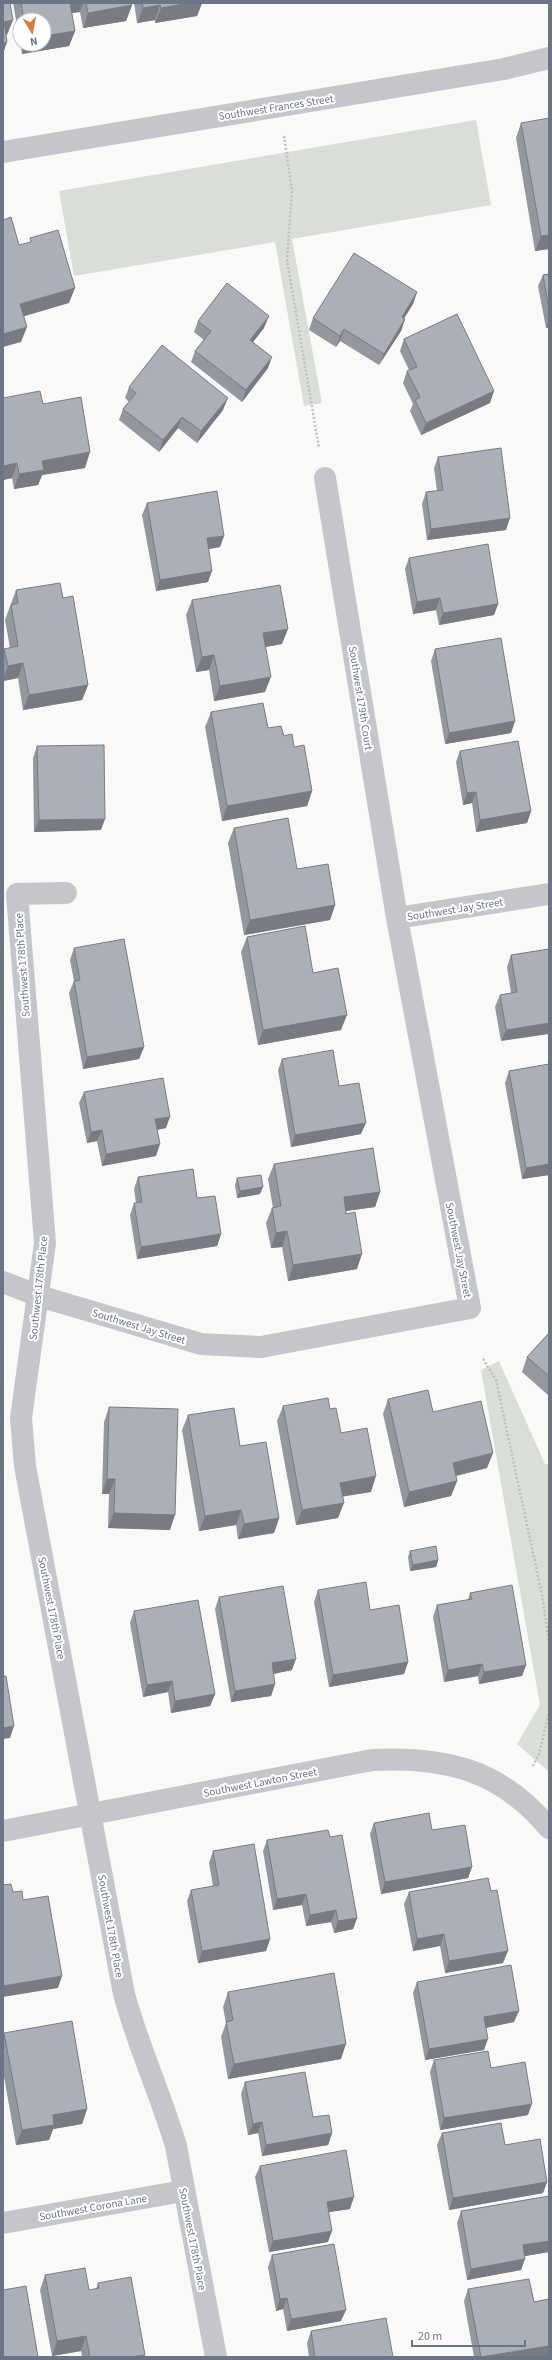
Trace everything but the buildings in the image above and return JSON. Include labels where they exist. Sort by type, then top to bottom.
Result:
[{"type":"street","name":"Southwest Frances Street","points":[[3,152],[504,69],[549,58]]},
{"type":"street","name":"Southwest 179th Court","points":[[325,478],[397,918]]},
{"type":"street","name":"Southwest 178th Place","points":[[66,893],[17,894],[45,1243],[40,1296],[21,1418],[25,1466],[124,1994],[134,2032],[167,2114],[176,2146],[216,2357]]},
{"type":"street","name":"Southwest Jay Street","points":[[3,1282],[40,1296],[201,1344],[261,1347],[470,1308],[397,918],[549,894]]},
{"type":"street","name":"Southwest Lawton Street","points":[[3,1830],[91,1815],[372,1760],[408,1758],[444,1763],[477,1772],[512,1793],[534,1810],[549,1828]]},
{"type":"street","name":"Southwest Corona Lane","points":[[3,2223],[184,2191]]},
{"type":"path","points":[[280,106],[292,190],[287,260],[325,478]]},
{"type":"path","points":[[484,1359],[496,1380],[542,1594],[549,1642]]},
{"type":"path","points":[[533,1766],[539,1754],[549,1713]]},
{"type":"shaded area","points":[[476,120],[491,205],[292,239],[322,403],[304,406],[275,242],[74,276],[59,191]]},
{"type":"shaded area","points":[[499,1361],[545,1464],[549,1464],[549,1772],[517,1744],[540,1705],[481,1370]]}]
